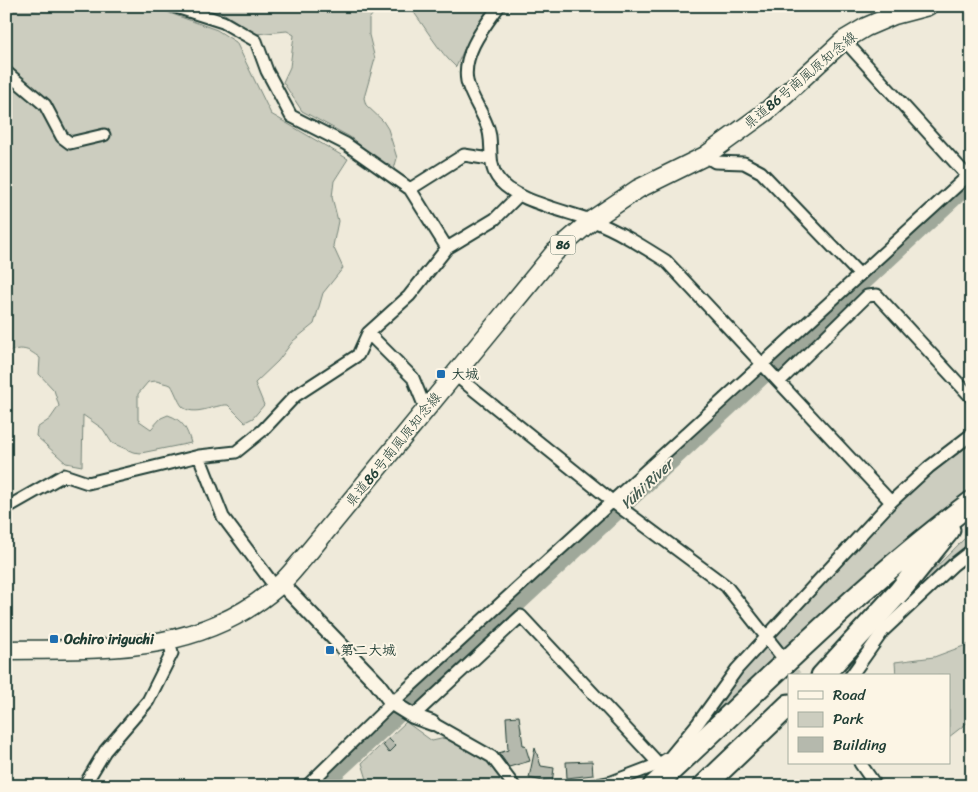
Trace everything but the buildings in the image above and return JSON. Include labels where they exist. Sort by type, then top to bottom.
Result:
[{"type":"highway","points":[[824,674],[899,592],[972,502]]},
{"type":"highway","points":[[654,786],[844,609],[928,535],[972,502]]},
{"type":"highway","points":[[704,786],[788,707]]},
{"type":"main road","name":"県道86号南風原知念線","points":[[6,650],[126,648],[169,641],[226,620],[279,586],[555,252],[592,220],[638,189],[704,156],[767,111],[844,40],[866,27],[894,15],[928,6]]},
{"type":"street","points":[[173,6],[223,22],[256,41],[268,71],[291,116],[346,144],[410,189],[447,248]]},
{"type":"street","points":[[499,6],[478,36],[468,66],[467,82],[490,130],[490,159],[498,178],[519,195],[566,214],[592,220],[630,239],[666,261],[891,502]]},
{"type":"street","points":[[307,786],[394,705],[618,506],[761,364],[859,274],[970,177],[844,40]]},
{"type":"street","points":[[6,72],[45,105],[62,137],[70,143],[104,135]]},
{"type":"street","points":[[410,189],[464,155],[490,159]]},
{"type":"street","points":[[704,156],[714,162],[744,164],[761,172],[859,274]]},
{"type":"street","points":[[6,508],[64,475],[88,483],[199,456],[236,452],[263,430],[295,396],[358,355],[368,332],[409,296],[447,248],[495,219],[519,195]]},
{"type":"street","points":[[779,382],[867,296],[876,295],[972,398]]},
{"type":"street","points":[[368,332],[413,378],[426,410]]},
{"type":"street","points":[[454,374],[618,506],[726,586],[783,658]]},
{"type":"street","points":[[592,786],[612,782],[659,764],[670,756],[698,723],[737,668],[767,638],[891,502],[929,467],[972,434]]},
{"type":"street","points":[[199,456],[223,517],[279,586],[377,683],[394,705],[411,715],[432,723],[492,757],[514,786]]},
{"type":"street","points":[[852,674],[883,631],[953,565],[972,550]]},
{"type":"street","points":[[411,715],[521,616],[659,764]]},
{"type":"street","points":[[84,786],[105,751],[148,701],[172,653],[169,641]]},
{"type":"street","points":[[861,764],[876,786]]},
{"type":"green space","points":[[56,6],[150,6],[217,30],[236,42],[271,114],[348,159],[334,181],[332,197],[338,221],[333,246],[343,268],[323,293],[314,324],[293,341],[278,361],[255,383],[264,405],[253,418],[245,422],[228,405],[192,411],[182,406],[171,385],[156,381],[148,382],[138,394],[138,420],[151,429],[161,418],[168,415],[173,417],[184,426],[191,443],[141,453],[133,452],[112,443],[103,429],[83,415],[82,466],[66,463],[36,436],[37,428],[50,419],[59,406],[54,390],[39,374],[40,358],[24,349],[6,352],[6,11],[31,11]]},
{"type":"green space","points":[[212,6],[379,6],[369,19],[369,35],[375,59],[364,98],[366,105],[383,121],[388,129],[397,158],[393,173],[350,137],[302,111],[283,82],[290,67],[294,35],[287,31],[256,34]]},
{"type":"green space","points":[[409,6],[490,6],[467,43],[456,67],[437,46]]},
{"type":"green space","points":[[972,439],[972,487],[940,512],[787,653],[777,643],[775,636],[898,503]]},
{"type":"green space","points":[[972,531],[972,543],[948,561],[868,639],[843,674],[830,674]]},
{"type":"green space","points":[[969,644],[972,645],[972,719],[950,736],[950,674],[896,674],[895,662],[934,657]]},
{"type":"green space","points":[[770,648],[779,659],[682,750],[760,649]]},
{"type":"green space","points":[[406,722],[432,741],[450,737],[490,760],[508,786],[369,786],[362,763]]},
{"type":"waterway","name":"Yuhi River","points":[[322,786],[972,182]]},
{"type":"tunnel","points":[[784,659],[795,674]]},
{"type":"place","name":"大城","points":[[441,374]]},
{"type":"place","name":"Ochiro iriguchi","points":[[54,639]]},
{"type":"place","name":"第二大城","points":[[330,650]]}]
